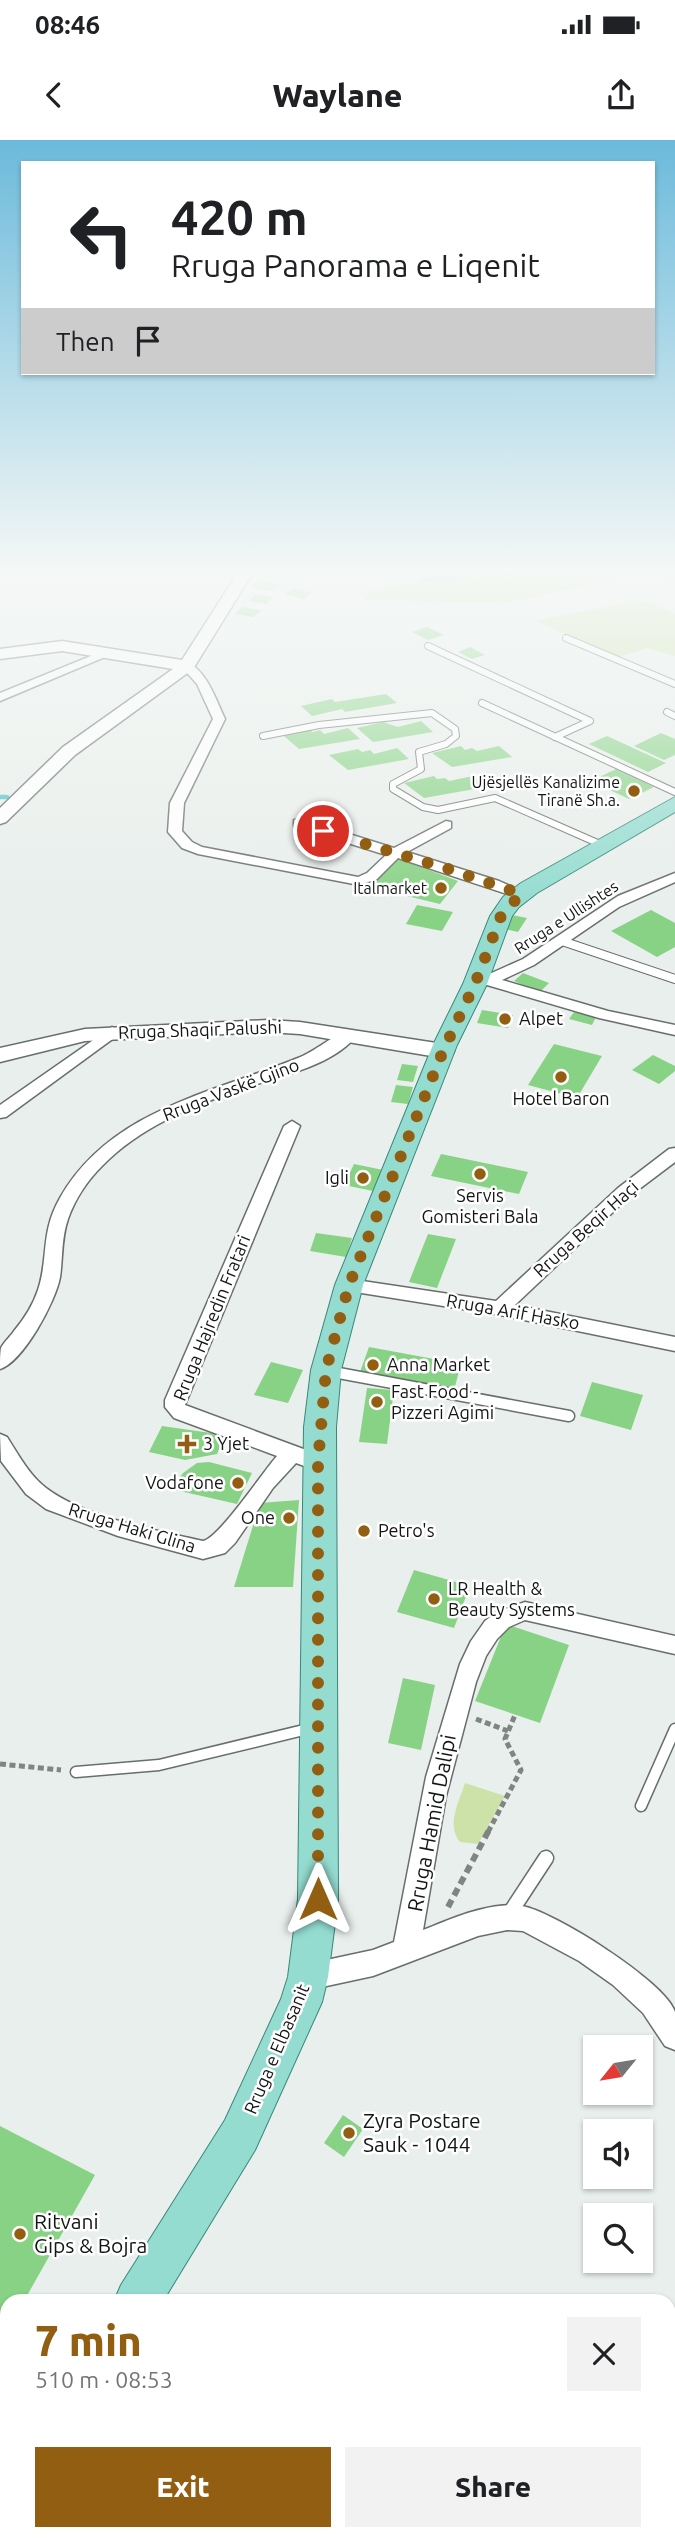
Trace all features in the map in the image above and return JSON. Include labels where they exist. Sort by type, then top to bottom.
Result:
[{"type":"main road","name":"Rruga e Elbasanit","points":[[140,2294],[240,2135],[301,2002],[308,1977],[318,1899],[319,1726],[305,1459],[349,1285],[443,1051],[482,983],[501,916],[521,894],[675,803]]},
{"type":"street","points":[[0,697],[26,686]]},
{"type":"street","points":[[0,818],[82,740],[159,686]]},
{"type":"street","points":[[203,686],[219,719],[177,803],[173,825],[179,840],[198,850],[359,881],[372,876],[394,855],[446,825]]},
{"type":"street","points":[[299,823],[521,894]]},
{"type":"street","name":"Rruga e Ullishtes","points":[[482,983],[507,975],[620,901],[675,877]]},
{"type":"street","points":[[482,983],[634,1023],[675,1030]]},
{"type":"street","name":"Rruga Shaqir Palushi","points":[[0,1055],[48,1042],[112,1032],[268,1026],[349,1035],[443,1051]]},
{"type":"street","points":[[0,1113],[112,1032]]},
{"type":"street","name":"Rruga Vaskë Gjino","points":[[0,1362],[39,1312],[51,1279],[53,1244],[60,1213],[79,1182],[99,1159],[136,1130],[165,1114],[299,1063],[324,1052],[349,1035]]},
{"type":"street","name":"Rruga Hajredin Fratari","points":[[292,1126],[186,1375],[175,1407],[181,1413],[305,1459]]},
{"type":"street","name":"Rruga Beqir Haçi","points":[[500,1308],[607,1208],[675,1153]]},
{"type":"street","name":"Rruga Arif Hasko","points":[[349,1285],[500,1308],[675,1344]]},
{"type":"street","name":"Rruga Haki Glina","points":[[0,1442],[13,1464],[38,1493],[72,1512],[203,1550],[217,1547],[227,1537],[266,1482],[305,1459]]},
{"type":"street","name":"Rruga Hamid Dalipi","points":[[405,1950],[443,1750],[472,1661],[489,1631],[507,1615],[525,1611],[675,1645]]},
{"type":"street","points":[[308,1977],[373,1963],[431,1939],[507,1918],[525,1919],[607,1964],[655,2008],[675,2037]]},
{"type":"lane","points":[[514,686],[590,721],[555,737]]},
{"type":"lane","points":[[482,703],[675,792]]},
{"type":"lane","points":[[667,712],[675,716]]},
{"type":"lane","points":[[263,736],[319,724],[432,713],[455,729],[456,736],[446,744],[419,752],[421,769],[393,785],[393,789],[423,807],[438,810],[495,798],[602,845]]},
{"type":"lane","points":[[562,941],[675,979]]},
{"type":"lane","points":[[326,1370],[569,1416]]},
{"type":"lane","points":[[76,1772],[159,1765],[319,1726]]},
{"type":"lane","points":[[641,1806],[675,1729]]},
{"type":"lane","points":[[507,1918],[546,1858]]},
{"type":"path","points":[[431,1939],[521,1770],[505,1739],[515,1714]]},
{"type":"path","points":[[478,1720],[508,1731]]},
{"type":"path","points":[[0,1763],[76,1772]]},
{"type":"green space","points":[[465,1783],[505,1796],[478,1844],[460,1842],[454,1828],[455,1813]]},
{"type":"building","points":[[386,694],[397,703],[345,712],[342,709],[312,716],[301,706],[332,699],[335,702]]},
{"type":"building","points":[[421,721],[433,732],[373,742],[357,728],[383,722],[398,727]]},
{"type":"building","points":[[348,728],[360,739],[299,749],[284,736],[310,730],[320,730],[324,734]]},
{"type":"building","points":[[661,733],[675,739],[675,755],[664,760],[634,746]]},
{"type":"building","points":[[607,736],[666,763],[648,772],[589,744]]},
{"type":"building","points":[[461,746],[465,750],[472,748],[477,751],[499,746],[512,757],[452,767],[432,753]]},
{"type":"building","points":[[397,748],[409,759],[348,770],[329,755],[358,749],[362,752],[370,750],[374,754]]},
{"type":"building","points":[[616,769],[654,787],[629,799],[591,781]]},
{"type":"building","points":[[434,776],[449,781],[473,776],[486,787],[424,798],[404,783]]},
{"type":"building","points":[[397,858],[458,881],[440,904],[366,886]]},
{"type":"building","points":[[417,905],[453,912],[442,931],[406,924]]},
{"type":"building","points":[[651,910],[675,923],[675,947],[657,957],[611,931]]},
{"type":"building","points":[[512,915],[527,918],[518,932],[504,929]]},
{"type":"building","points":[[523,973],[549,983],[540,992],[514,981]]},
{"type":"building","points":[[482,1010],[513,1015],[508,1028],[477,1023]]},
{"type":"building","points":[[574,1012],[596,1017],[592,1025],[569,1019]]},
{"type":"building","name":"Hotel Baron","points":[[554,1044],[602,1056],[577,1098],[528,1085]]},
{"type":"building","points":[[653,1055],[675,1066],[675,1071],[659,1084],[632,1070]]},
{"type":"building","points":[[402,1064],[418,1066],[413,1082],[397,1080]]},
{"type":"building","points":[[396,1085],[413,1087],[408,1104],[391,1102]]},
{"type":"building","name":"Servis Gomisteri Bala","points":[[441,1154],[528,1172],[519,1194],[431,1176]]},
{"type":"building","name":"Igli","points":[[354,1164],[383,1170],[373,1191],[344,1185]]},
{"type":"building","points":[[316,1233],[352,1238],[346,1257],[310,1251]]},
{"type":"building","points":[[428,1234],[456,1239],[437,1288],[409,1282]]},
{"type":"building","points":[[369,1347],[461,1364],[454,1390],[360,1372]]},
{"type":"building","points":[[271,1362],[303,1370],[288,1403],[254,1395]]},
{"type":"building","points":[[592,1382],[643,1395],[631,1430],[580,1416]]},
{"type":"building","points":[[367,1388],[394,1390],[387,1444],[359,1442]]},
{"type":"building","name":"3 Yjet","points":[[162,1426],[225,1435],[217,1454],[185,1460],[149,1452]]},
{"type":"building","points":[[209,1462],[252,1473],[237,1504],[171,1489],[183,1473],[197,1463]]},
{"type":"building","points":[[299,1500],[293,1587],[234,1587],[260,1503]]},
{"type":"building","name":"LR Health & Beauty Systems","points":[[414,1570],[470,1586],[454,1628],[397,1612]]},
{"type":"building","points":[[506,1624],[569,1645],[540,1723],[475,1701]]},
{"type":"building","points":[[403,1678],[435,1685],[421,1750],[388,1743]]},
{"type":"building","points":[[343,2115],[363,2129],[344,2157],[324,2143]]},
{"type":"building","points":[[0,2126],[95,2175],[28,2294],[0,2294]]},
{"type":"waterway","points":[[0,797],[7,797]]},
{"type":"place","name":"Ujësjellës Kanalizime Tiranë Sh.a.","points":[[634,791]]},
{"type":"place","name":"Italmarket","points":[[441,888]]},
{"type":"place","name":"Alpet","points":[[505,1019]]},
{"type":"place","name":"Hotel Baron","points":[[561,1077]]},
{"type":"place","name":"Servis Gomisteri Bala","points":[[480,1174]]},
{"type":"place","name":"Igli","points":[[363,1178]]},
{"type":"place","name":"Anna Market","points":[[373,1365]]},
{"type":"place","name":"Fast Food - Pizzeri Agimi","points":[[377,1402]]},
{"type":"place","name":"3 Yjet","points":[[187,1444]]},
{"type":"place","name":"Vodafone","points":[[238,1483]]},
{"type":"place","name":"One","points":[[289,1518]]},
{"type":"place","name":"Petro's","points":[[364,1531]]},
{"type":"place","name":"LR Health & Beauty Systems","points":[[434,1599]]},
{"type":"place","name":"Zyra Postare Sauk - 1044","points":[[349,2133]]},
{"type":"place","name":"Ritvani Gips & Bojra","points":[[20,2234]]},
{"type":"route","points":[[318,1899],[318,1462],[326,1370],[349,1285],[443,1051],[475,984],[501,916],[521,894],[323,831]]}]
